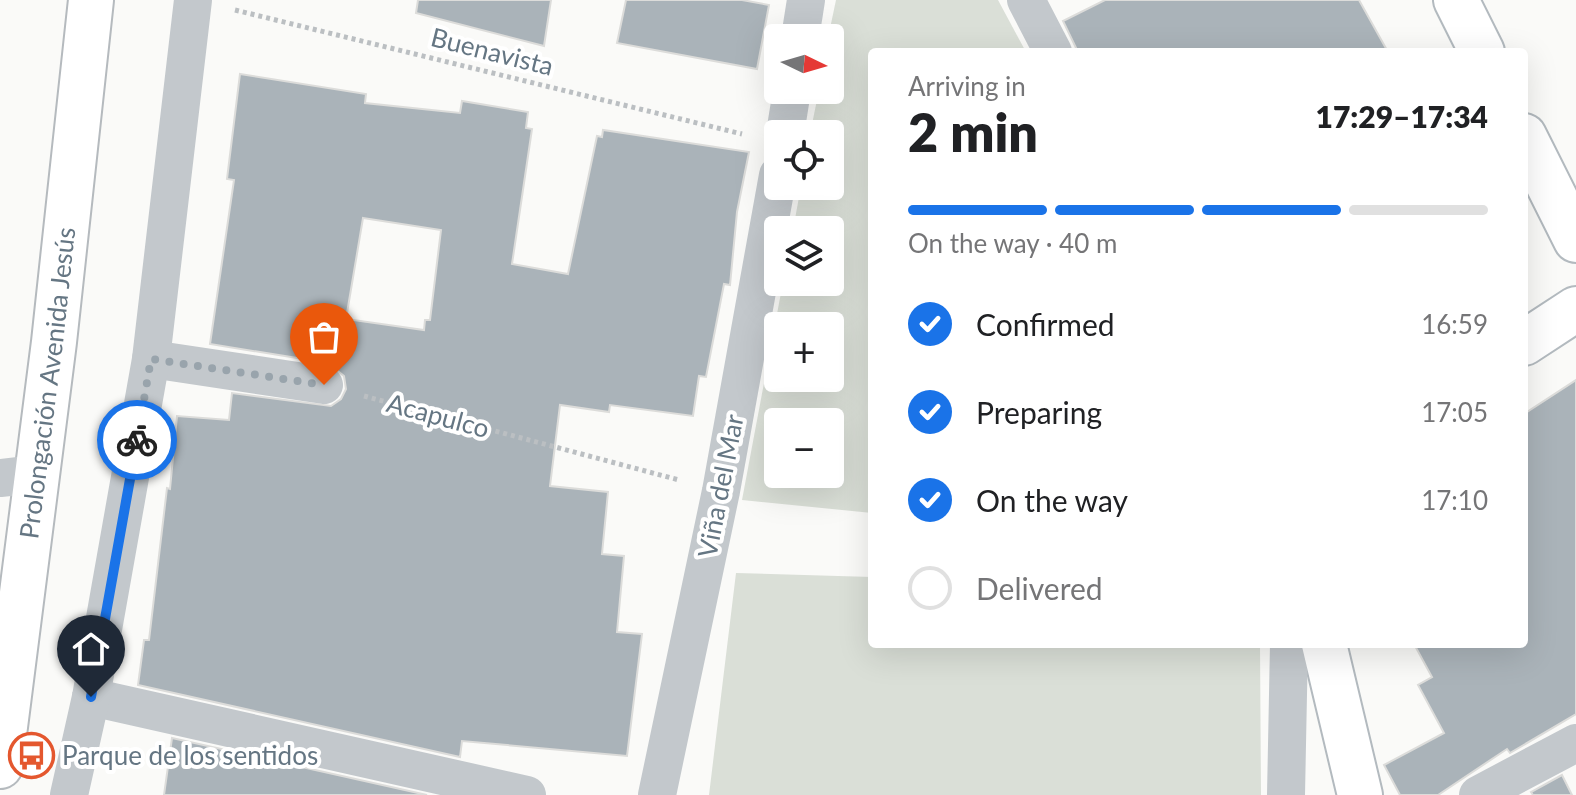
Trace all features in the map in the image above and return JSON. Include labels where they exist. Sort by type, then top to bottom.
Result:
[{"type":"main road","name":"Prolongación Avenida Jesús","points":[[0,766],[18,476],[91,0]]},
{"type":"main road","points":[[1456,0],[1480,48]]},
{"type":"main road","points":[[1528,144],[1576,240]]},
{"type":"main road","points":[[1528,340],[1576,309]]},
{"type":"main road","points":[[1325,648],[1360,795]]},
{"type":"street","points":[[802,24],[806,0]]},
{"type":"street","points":[[1026,0],[1051,48]]},
{"type":"street","points":[[69,795],[91,697],[210,4]]},
{"type":"street","name":"Viña del Mar","points":[[657,795],[721,491],[773,200]]},
{"type":"street","points":[[151,359],[324,385]]},
{"type":"street","points":[[1286,795],[1289,648]]},
{"type":"street","points":[[91,697],[527,795]]},
{"type":"street","points":[[1478,795],[1576,743]]},
{"type":"path","name":"Buenavista","points":[[210,4],[747,136]]},
{"type":"path","name":"Acapulco","points":[[324,385],[721,491]]},
{"type":"shaded area","points":[[836,0],[998,0],[1024,48],[868,48],[868,513],[742,500],[764,383],[764,392],[844,392],[844,312],[777,312],[780,296],[844,296],[844,216],[796,216],[798,200],[844,200],[844,120],[813,120],[816,104],[844,104],[844,24],[831,24]]},
{"type":"shaded area","points":[[736,573],[868,577],[868,648],[1260,648],[1261,795],[709,795]]},
{"type":"building","points":[[418,0],[551,0],[544,46],[416,13]]},
{"type":"building","points":[[626,0],[742,0],[769,5],[757,69],[617,43]]},
{"type":"building","points":[[1105,0],[1359,0],[1386,48],[1076,48],[1063,21]]},
{"type":"building","points":[[240,74],[366,94],[365,103],[460,113],[462,101],[528,112],[526,128],[532,129],[512,264],[568,274],[597,136],[602,137],[603,130],[749,152],[737,212],[730,285],[724,284],[706,377],[699,376],[693,416],[610,405],[609,412],[560,405],[550,486],[608,492],[602,554],[624,556],[617,632],[642,634],[627,756],[462,741],[460,757],[138,685],[144,640],[149,640],[177,416],[229,420],[232,393],[331,406],[341,399],[346,389],[344,376],[328,363],[210,344],[234,180],[227,179]],"holes":[[[363,218],[441,230],[430,320],[425,320],[424,330],[346,319]]]},
{"type":"building","points":[[1576,380],[1576,714],[1510,753],[1507,749],[1438,795],[1400,795],[1384,765],[1444,733],[1418,685],[1432,677],[1416,648],[1528,648],[1528,411]]},
{"type":"building","points":[[172,738],[427,795],[164,795]]},
{"type":"building","points":[[1562,775],[1572,795],[1533,795],[1531,792]]},
{"type":"way so far","points":[[137,440],[151,359],[324,385]]},
{"type":"place","name":"Parque de los sentidos","points":[[31,756]]},
{"type":"route","points":[[91,697],[137,440]]}]
